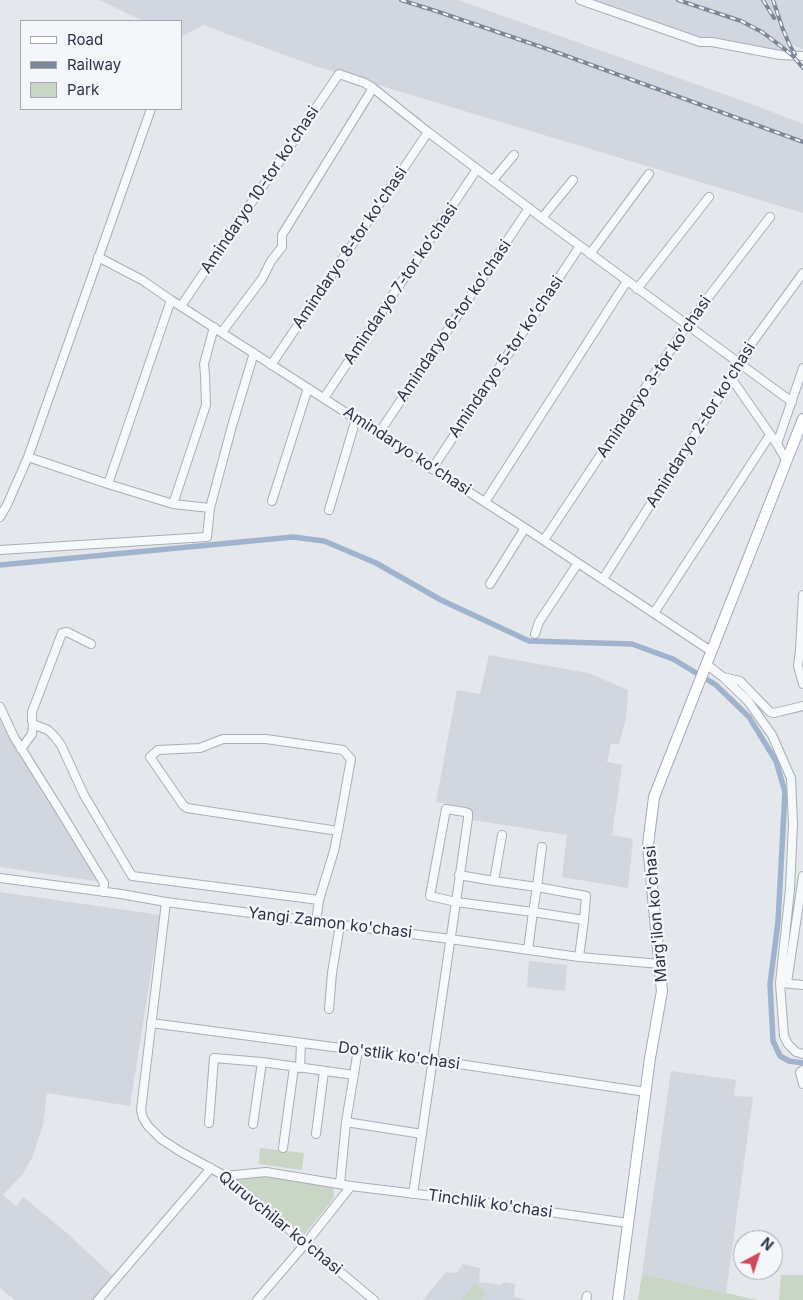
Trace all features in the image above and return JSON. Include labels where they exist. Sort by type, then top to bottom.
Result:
[{"type":"main road","points":[[705,667],[803,419]]},
{"type":"main road","name":"Marg'ilon ko'chasi","points":[[618,1300],[650,1058],[662,991],[648,845],[654,797],[705,667]]},
{"type":"street","points":[[580,0],[700,42],[712,42],[780,55],[803,56]]},
{"type":"street","name":"Amindaryo 10-tor koʻchasi","points":[[181,306],[339,74],[365,83],[373,88]]},
{"type":"street","points":[[222,332],[262,279],[271,261],[282,247],[282,236],[373,88],[428,132],[590,254],[792,402]]},
{"type":"street","points":[[0,517],[28,457],[151,110]]},
{"type":"street","name":"Amindaryo 8-tor koʻchasi","points":[[271,365],[428,132]]},
{"type":"street","points":[[492,180],[514,155]]},
{"type":"street","name":"Amindaryo 7-tor koʻchasi","points":[[324,398],[477,169]]},
{"type":"street","points":[[590,254],[649,174]]},
{"type":"street","points":[[542,218],[573,180]]},
{"type":"street","points":[[637,289],[709,197]]},
{"type":"street","name":"Amindaryo 6-tor koʻchasi","points":[[379,433],[529,208]]},
{"type":"street","name":"Amindaryo 3-tor koʻchasi","points":[[544,540],[687,325],[770,217]]},
{"type":"street","name":"Amindaryo 5-tor koʻchasi","points":[[432,469],[580,246]]},
{"type":"street","name":"Amindaryo koʻchasi","points":[[98,257],[142,280],[544,540],[711,651]]},
{"type":"street","name":"Amindaryo 2-tor koʻchasi","points":[[603,580],[731,378],[738,362],[803,273]]},
{"type":"street","points":[[485,502],[627,281]]},
{"type":"street","points":[[108,484],[171,300]]},
{"type":"street","points":[[173,504],[206,405],[204,364],[214,327]]},
{"type":"street","points":[[0,550],[207,537],[210,508],[254,353]]},
{"type":"street","points":[[777,444],[803,368]]},
{"type":"street","points":[[731,378],[786,460]]},
{"type":"street","points":[[272,501],[308,388]]},
{"type":"street","points":[[329,510],[356,419]]},
{"type":"street","points":[[654,613],[770,435]]},
{"type":"street","points":[[28,457],[173,504],[210,508]]},
{"type":"street","points":[[490,584],[525,528]]},
{"type":"street","points":[[535,634],[539,622],[578,563]]},
{"type":"street","points":[[803,595],[798,666],[803,684]]},
{"type":"street","points":[[21,749],[32,734],[32,712],[62,634],[67,632],[91,644]]},
{"type":"street","points":[[705,667],[723,676],[740,681],[770,712],[774,713],[803,706]]},
{"type":"street","points":[[723,676],[748,701],[772,735],[791,778],[793,824],[784,983],[784,1036],[788,1044],[796,1052],[803,1054]]},
{"type":"street","points":[[0,707],[21,749],[104,883],[103,892]]},
{"type":"street","points":[[33,724],[48,730],[61,745],[84,795],[132,876],[319,900]]},
{"type":"street","points":[[316,922],[319,900],[334,851],[338,831],[351,759],[343,750],[266,739],[223,739],[200,748],[158,750],[150,757],[183,805],[188,808],[338,831]]},
{"type":"street","points":[[413,1194],[456,902],[459,875],[468,818],[468,813],[446,809],[430,896],[456,902],[584,920]]},
{"type":"street","points":[[494,881],[502,835]]},
{"type":"street","points":[[528,950],[542,847]]},
{"type":"street","points":[[459,875],[586,896],[579,957]]},
{"type":"street","points":[[784,983],[800,918],[803,876]]},
{"type":"street","name":"Yangi Zamon ko'chasi","points":[[0,878],[579,957],[660,964]]},
{"type":"street","name":"Quruvchilar ko'chasi","points":[[166,902],[141,1110],[143,1118],[148,1126],[162,1139],[180,1152],[225,1176],[374,1300]]},
{"type":"street","points":[[329,1009],[332,973],[340,925]]},
{"type":"street","points":[[784,983],[803,985]]},
{"type":"street","name":"Do'stlik ko'chasi","points":[[151,1023],[432,1060],[646,1092]]},
{"type":"street","points":[[283,1148],[301,1043]]},
{"type":"street","points":[[340,1184],[346,1122],[358,1050]]},
{"type":"street","points":[[208,1123],[214,1058],[262,1062],[354,1075]]},
{"type":"street","points":[[254,1124],[262,1062]]},
{"type":"street","points":[[803,1070],[800,1072],[803,1084]]},
{"type":"street","points":[[316,1134],[324,1071]]},
{"type":"street","points":[[346,1122],[422,1134]]},
{"type":"street","points":[[98,1300],[211,1168]]},
{"type":"street","name":"Tinchlik ko'chasi","points":[[225,1176],[266,1172],[351,1186],[628,1223]]},
{"type":"street","points":[[257,1300],[351,1186]]},
{"type":"shaded area","points":[[99,0],[458,0],[803,124],[803,213],[315,66],[203,25],[182,36],[182,20],[142,20]]},
{"type":"shaded area","points":[[591,0],[803,0],[803,49],[790,44],[778,52],[705,42]]},
{"type":"shaded area","points":[[489,655],[588,673],[628,690],[626,719],[619,744],[611,744],[607,762],[622,765],[612,835],[633,839],[628,888],[562,877],[567,835],[466,819],[467,807],[436,802],[457,690],[480,694]]},
{"type":"shaded area","points":[[0,708],[102,882],[0,867]]},
{"type":"shaded area","points":[[0,892],[160,915],[130,1106],[47,1093],[43,1125],[32,1158],[22,1175],[3,1195],[16,1206],[23,1197],[68,1234],[114,1277],[95,1300],[15,1300],[0,1288]]},
{"type":"shaded area","points":[[529,961],[567,965],[565,991],[527,987]]},
{"type":"shaded area","points":[[671,1071],[736,1080],[734,1096],[753,1097],[735,1230],[733,1230],[726,1293],[642,1274]]},
{"type":"shaded area","points":[[462,1264],[480,1268],[479,1282],[502,1285],[503,1282],[515,1284],[514,1297],[524,1300],[423,1300],[446,1272],[454,1273],[459,1271],[459,1268],[462,1268]]},
{"type":"green space","points":[[260,1148],[304,1153],[302,1170],[259,1164]]},
{"type":"green space","points":[[265,1173],[333,1183],[334,1198],[304,1235],[238,1180]]},
{"type":"green space","points":[[642,1274],[726,1293],[757,1300],[638,1300]]},
{"type":"green space","points":[[783,1275],[803,1275],[803,1300],[779,1300],[781,1280],[783,1280]]},
{"type":"green space","points":[[475,1284],[486,1293],[480,1300],[462,1299]]},
{"type":"waterway","points":[[0,565],[293,537],[324,541],[376,563],[441,600],[529,641],[632,644],[673,659],[716,685],[749,717],[776,761],[785,792],[778,922],[770,984],[773,1041],[780,1056],[789,1061],[803,1063]]},
{"type":"railway","points":[[401,0],[553,51],[803,142]]},
{"type":"railway","points":[[678,0],[741,21],[762,32],[793,56],[803,68]]},
{"type":"railway","points":[[763,0],[774,18]]},
{"type":"railway","points":[[773,0],[782,27],[795,54]]}]
